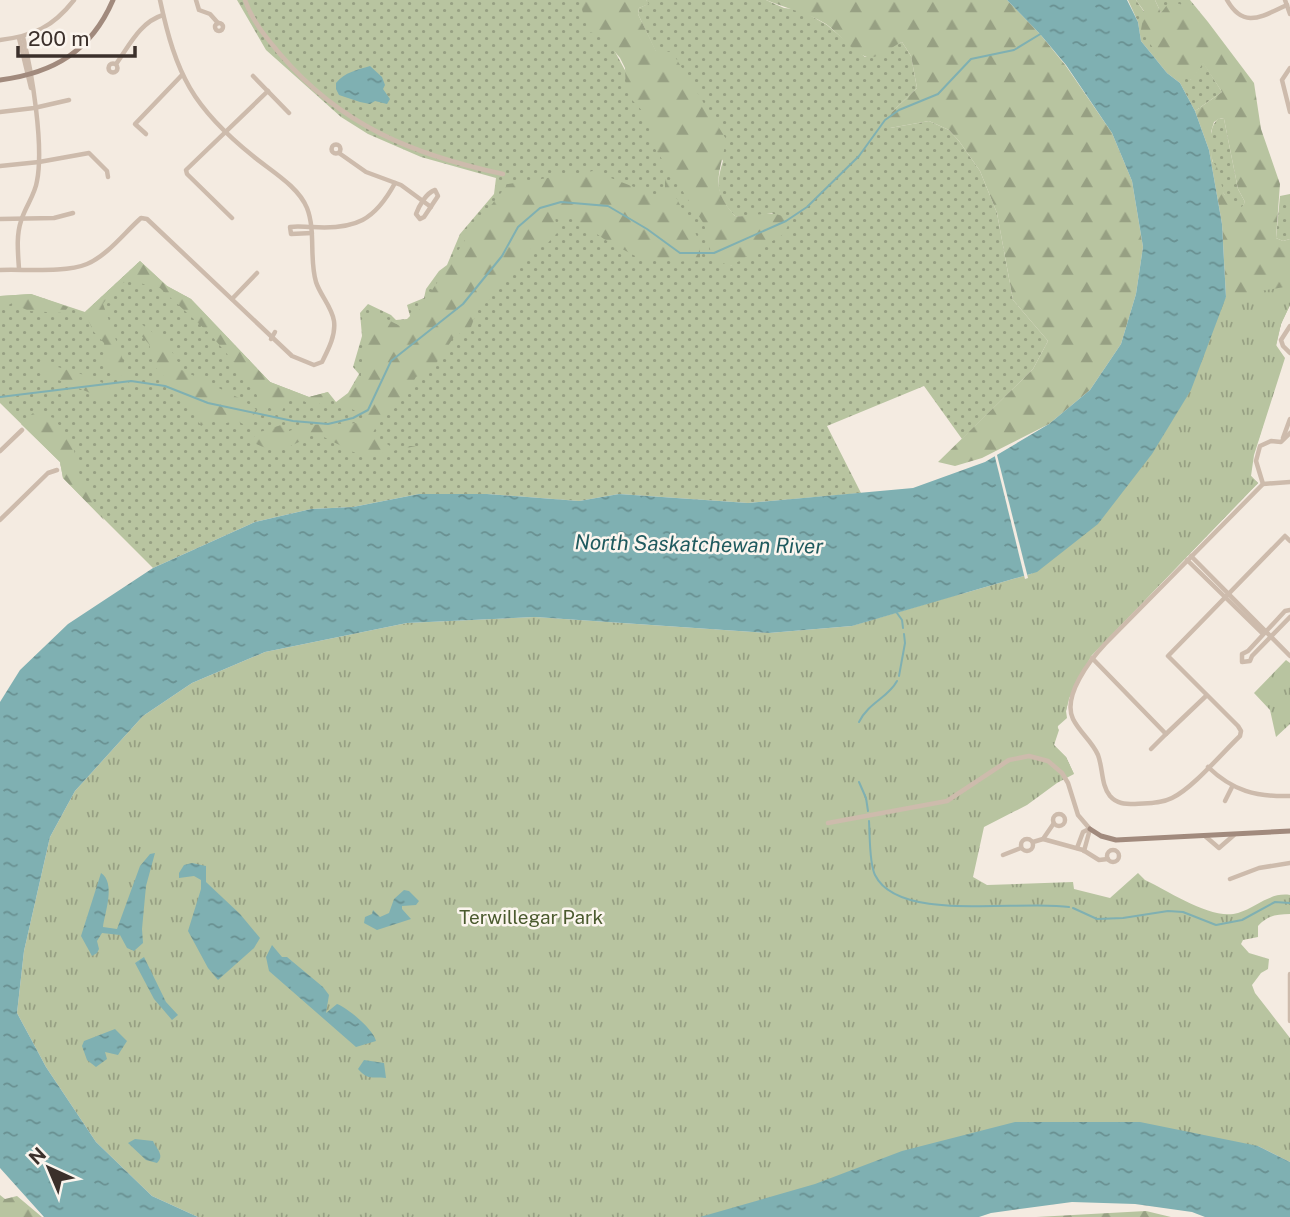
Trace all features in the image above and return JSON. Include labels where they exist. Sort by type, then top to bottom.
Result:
[{"type":"street","points":[[0,40],[21,37],[54,22],[74,0]]},
{"type":"street","points":[[0,80],[29,76],[61,62],[83,45],[100,25],[113,0]]},
{"type":"street","points":[[0,270],[68,268],[85,264],[102,255],[141,218],[146,219],[292,356],[314,366],[323,362],[332,341],[334,321],[316,281],[307,207],[295,190],[224,133],[199,104],[182,75],[171,47],[160,0]]},
{"type":"street","points":[[196,0],[199,10],[210,14],[218,23]]},
{"type":"street","points":[[245,0],[260,31],[286,62],[334,106],[375,133],[419,152],[503,174]]},
{"type":"street","points":[[1227,0],[1239,16],[1254,19],[1286,3],[1290,14]]},
{"type":"street","points":[[116,64],[139,30],[154,18],[163,15]]},
{"type":"street","points":[[19,269],[18,233],[21,218],[37,184],[39,162],[32,89],[21,37]]},
{"type":"street","points":[[1290,68],[1282,80],[1290,112]]},
{"type":"street","points":[[146,134],[135,124],[182,75]]},
{"type":"street","points":[[253,76],[289,113]]},
{"type":"street","points":[[232,218],[186,170],[268,91]]},
{"type":"street","points":[[0,112],[69,100]]},
{"type":"street","points":[[0,166],[89,153],[107,171],[108,177]]},
{"type":"street","points":[[339,153],[366,172],[401,185],[431,206]]},
{"type":"street","points":[[311,230],[364,220],[385,202],[395,183]]},
{"type":"street","points":[[431,191],[438,192],[431,206],[424,217],[417,217],[416,211],[431,191]]},
{"type":"street","points":[[0,219],[54,218],[73,213]]},
{"type":"street","points":[[232,299],[257,273]]},
{"type":"street","points":[[1290,326],[1282,342],[1290,353]]},
{"type":"street","points":[[271,339],[275,332]]},
{"type":"street","points":[[1281,442],[1290,419]]},
{"type":"street","points":[[0,451],[22,430]]},
{"type":"street","points":[[1281,442],[1290,433]]},
{"type":"street","points":[[1263,484],[1256,461],[1260,446],[1271,441],[1281,442]]},
{"type":"street","points":[[0,520],[48,473],[57,470]]},
{"type":"street","points":[[1290,482],[1263,484],[1092,658],[1073,695],[1070,711],[1097,753],[1106,789],[1111,796],[1123,804],[1166,800],[1186,788],[1241,733],[1168,656],[1285,536],[1290,541]]},
{"type":"street","points":[[1189,558],[1290,656]]},
{"type":"street","points":[[1290,610],[1285,611],[1248,651],[1242,654],[1242,662],[1250,661],[1290,617]]},
{"type":"street","points":[[1092,658],[1166,734]]},
{"type":"street","points":[[1151,749],[1206,696]]},
{"type":"street","points":[[828,823],[947,801],[1009,760],[1028,756],[1048,761],[1062,773],[1078,815],[1090,829],[1101,836],[1116,840],[1290,831]]},
{"type":"street","points":[[1208,767],[1232,787],[1262,795],[1290,796]]},
{"type":"street","points":[[1225,801],[1232,787]]},
{"type":"street","points":[[1043,839],[1054,823]]},
{"type":"street","points":[[1077,848],[1083,832],[1090,829]]},
{"type":"street","points":[[1084,851],[1090,829]]},
{"type":"street","points":[[1205,836],[1219,848],[1234,835]]},
{"type":"street","points":[[1021,848],[1024,839],[1033,842],[1043,839],[1077,848],[1099,860],[1108,859]]},
{"type":"street","points":[[1003,855],[1021,848],[1028,851],[1033,842]]},
{"type":"street","points":[[1230,880],[1259,868],[1290,863]]},
{"type":"street","points":[[1290,974],[1290,1015]]},
{"type":"green space","points":[[237,0],[587,0],[731,266],[773,213],[735,216],[724,202],[719,190],[723,161],[656,52],[638,14],[639,8],[648,4],[646,0],[766,0],[784,8],[801,10],[827,25],[865,57],[902,42],[911,56],[917,88],[892,112],[890,128],[929,121],[949,130],[959,141],[980,171],[997,213],[1013,300],[1048,341],[1033,369],[962,439],[924,386],[827,426],[861,493],[748,503],[619,494],[579,501],[487,494],[419,494],[353,507],[311,509],[255,522],[153,568],[63,478],[60,462],[0,403],[0,296],[31,294],[85,312],[140,261],[167,286],[191,299],[270,382],[309,397],[328,392],[336,402],[348,393],[359,374],[353,367],[362,336],[360,313],[368,304],[396,320],[407,319],[410,316],[407,305],[424,298],[426,289],[447,265],[460,234],[494,194],[496,178],[421,157],[368,134],[341,117],[266,50]]},
{"type":"green space","points":[[579,0],[646,0],[649,4],[639,8],[638,14],[656,51],[672,52],[726,139],[718,179],[727,206],[735,216],[771,214],[784,217],[790,221],[784,234],[731,266],[713,255],[704,224],[652,144],[652,133],[646,124],[644,113],[626,90],[625,68],[620,58],[601,35],[589,32]]},
{"type":"green space","points":[[766,0],[1007,0],[1066,66],[1112,133],[1132,181],[1143,247],[1136,294],[1121,344],[1090,390],[1049,424],[982,458],[955,466],[938,462],[1033,369],[1048,341],[1013,300],[997,213],[980,171],[959,141],[949,130],[929,121],[890,128],[887,123],[892,112],[917,88],[911,56],[902,42],[877,56],[863,56],[819,20]]},
{"type":"green space","points":[[1128,0],[1136,0],[1191,80],[1203,62],[1222,92],[1195,111],[1180,83],[1167,73],[1141,41],[1138,22]]},
{"type":"green space","points":[[1136,0],[1155,0],[1161,13],[1170,1],[1192,8],[1199,22],[1208,22],[1254,83],[1261,129],[1280,184],[1276,238],[1283,241],[1290,239],[1290,305],[1281,324],[1258,427],[1261,432],[1258,441],[1251,439],[1251,476],[1258,483],[1091,656],[1069,698],[1066,711],[1053,718],[1059,730],[1054,745],[1066,757],[1074,774],[852,626],[956,595],[1016,596],[1226,297],[1222,224],[1209,150],[1195,111],[1222,92],[1203,63],[1192,80],[1169,68],[1141,30],[1144,11]],"holes":[[[1220,118],[1224,119],[1238,189],[1245,202],[1242,207],[1224,194],[1217,167],[1212,161],[1211,132],[1214,122]]]},
{"type":"green space","points":[[1155,0],[1190,0],[1208,22],[1161,13]]},
{"type":"green space","points":[[1219,118],[1224,119],[1238,189],[1245,202],[1242,208],[1224,194],[1214,166],[1211,133]]},
{"type":"green space","points":[[593,171],[657,196],[665,194],[665,177],[700,242],[700,258],[679,262],[637,257],[572,217],[555,218],[558,232],[545,246],[534,243],[517,272],[504,277],[489,300],[477,311],[471,327],[454,337],[433,368],[416,377],[400,403],[378,424],[372,434],[390,446],[416,446],[368,456],[353,452],[316,433],[291,446],[277,449],[251,441],[257,433],[281,425],[289,431],[306,425],[360,423],[365,416],[342,404],[361,380],[365,316],[371,311],[400,326],[413,319],[473,228],[508,184]]},
{"type":"green space","points":[[1290,194],[1290,239],[1283,241],[1276,238],[1280,196]]},
{"type":"green space","points":[[140,261],[167,286],[191,299],[270,382],[309,397],[328,392],[328,401],[313,406],[300,399],[287,401],[281,413],[261,404],[250,381],[210,334],[160,288],[130,279],[113,289],[103,304],[132,385],[106,363],[104,343],[93,331],[85,312]]},
{"type":"green space","name":"Terwillegar Park","points":[[1290,286],[1290,305],[1281,324],[1276,345],[1285,358],[1254,455],[1251,476],[1258,483],[1091,656],[1069,698],[1067,718],[1058,726],[1054,745],[1066,757],[1074,774],[1027,805],[984,827],[973,877],[987,885],[1073,882],[1074,889],[1110,898],[1138,873],[1145,880],[1191,904],[1216,913],[1228,914],[1238,913],[1276,896],[1290,895],[1290,914],[1268,918],[1258,926],[1258,937],[1243,940],[1241,944],[1249,953],[1269,959],[1268,969],[1261,973],[1252,985],[1255,993],[1290,1038],[1290,1162],[1258,1146],[815,1185],[703,1217],[198,1217],[152,1196],[96,1142],[46,1067],[17,1013],[24,951],[50,837],[75,791],[143,716],[192,683],[265,652],[407,623],[535,617],[769,633],[852,626],[1037,572],[1191,390],[1226,297]]},
{"type":"green space","points":[[31,294],[68,307],[64,313],[29,311],[12,303],[0,310],[0,296]]},
{"type":"green space","points":[[129,317],[167,346],[178,361],[180,369],[239,398],[257,410],[247,426],[235,420],[224,424],[213,418],[201,426],[185,399],[155,367],[149,344],[126,319]]},
{"type":"green space","points":[[48,364],[94,378],[111,388],[105,399],[34,370]]},
{"type":"green space","points":[[33,413],[54,418],[73,446],[80,476],[104,520],[63,478],[60,462],[21,424]]},
{"type":"green space","points":[[1286,660],[1290,663],[1290,724],[1276,737],[1270,710],[1254,693]]},
{"type":"green space","points":[[0,1195],[5,1199],[17,1196],[42,1217],[0,1217]]},
{"type":"green space","points":[[1146,1211],[1171,1217],[1036,1217]]},
{"type":"water","name":"North Saskatchewan River","points":[[1007,0],[1127,0],[1138,22],[1141,41],[1167,73],[1180,83],[1195,111],[1209,150],[1222,224],[1226,297],[1191,390],[1152,454],[1098,524],[1037,572],[852,626],[769,633],[535,617],[407,623],[265,652],[192,683],[143,716],[75,791],[50,837],[24,951],[17,1013],[46,1067],[96,1142],[152,1196],[198,1217],[44,1217],[0,1168],[0,702],[20,670],[68,624],[153,568],[255,522],[311,509],[353,507],[419,494],[487,494],[579,501],[619,494],[748,503],[913,488],[985,462],[1049,424],[1090,390],[1121,344],[1136,294],[1143,247],[1132,181],[1112,133],[1066,65]]},
{"type":"water","points":[[370,66],[382,77],[385,85],[383,89],[390,99],[387,104],[375,101],[370,104],[339,95],[336,83],[343,76]]},
{"type":"water","points":[[155,853],[146,886],[143,943],[134,951],[127,948],[120,935],[102,933],[97,941],[99,949],[92,956],[81,936],[101,873],[109,891],[103,927],[117,929],[140,866],[150,854]]},
{"type":"water","points":[[192,863],[206,866],[206,882],[240,914],[260,938],[254,948],[218,980],[208,968],[188,931],[201,889],[201,880],[194,876],[179,878],[179,873],[184,865]]},
{"type":"water","points":[[404,890],[409,891],[419,901],[416,905],[402,906],[411,919],[377,930],[364,923],[365,917],[372,914],[373,910],[380,917],[389,913],[394,899]]},
{"type":"water","points":[[272,945],[282,957],[287,957],[323,987],[329,995],[326,1013],[337,1004],[342,1006],[366,1026],[376,1041],[356,1047],[269,971],[266,957]]},
{"type":"water","points":[[144,957],[166,1002],[178,1015],[172,1020],[154,999],[135,963]]},
{"type":"water","points":[[115,1029],[127,1041],[118,1055],[105,1052],[107,1059],[96,1067],[87,1060],[82,1046],[84,1041]]},
{"type":"water","points":[[364,1060],[384,1063],[386,1078],[370,1077],[362,1073],[358,1069]]},
{"type":"water","points":[[1015,1122],[1140,1122],[1258,1146],[1290,1162],[1290,1217],[1205,1217],[1192,1212],[1135,1204],[1072,1202],[979,1217],[700,1217],[815,1184],[902,1151]]},
{"type":"water","points":[[135,1139],[153,1141],[160,1155],[157,1163],[146,1160],[128,1143]]},
{"type":"pier","points":[[996,451],[1028,578],[1025,579],[994,453]]},
{"type":"waterway","points":[[0,397],[131,381],[165,386],[208,403],[293,421],[328,424],[353,418],[368,410],[391,361],[463,304],[502,256],[518,227],[540,208],[561,202],[608,206],[680,253],[714,253],[786,221],[807,207],[859,156],[885,120],[899,110],[938,94],[971,59],[1014,50],[1042,33]]},
{"type":"waterway","points":[[897,613],[903,628]]},
{"type":"waterway","points":[[899,676],[904,634]]},
{"type":"waterway","points":[[859,722],[897,681]]},
{"type":"waterway","points":[[859,782],[868,811]]},
{"type":"waterway","points":[[869,821],[875,875],[888,890],[909,900],[935,905],[1069,907]]},
{"type":"waterway","points":[[1073,908],[1097,919],[1168,911],[1183,912],[1216,925],[1242,920],[1275,902],[1290,903]]}]
